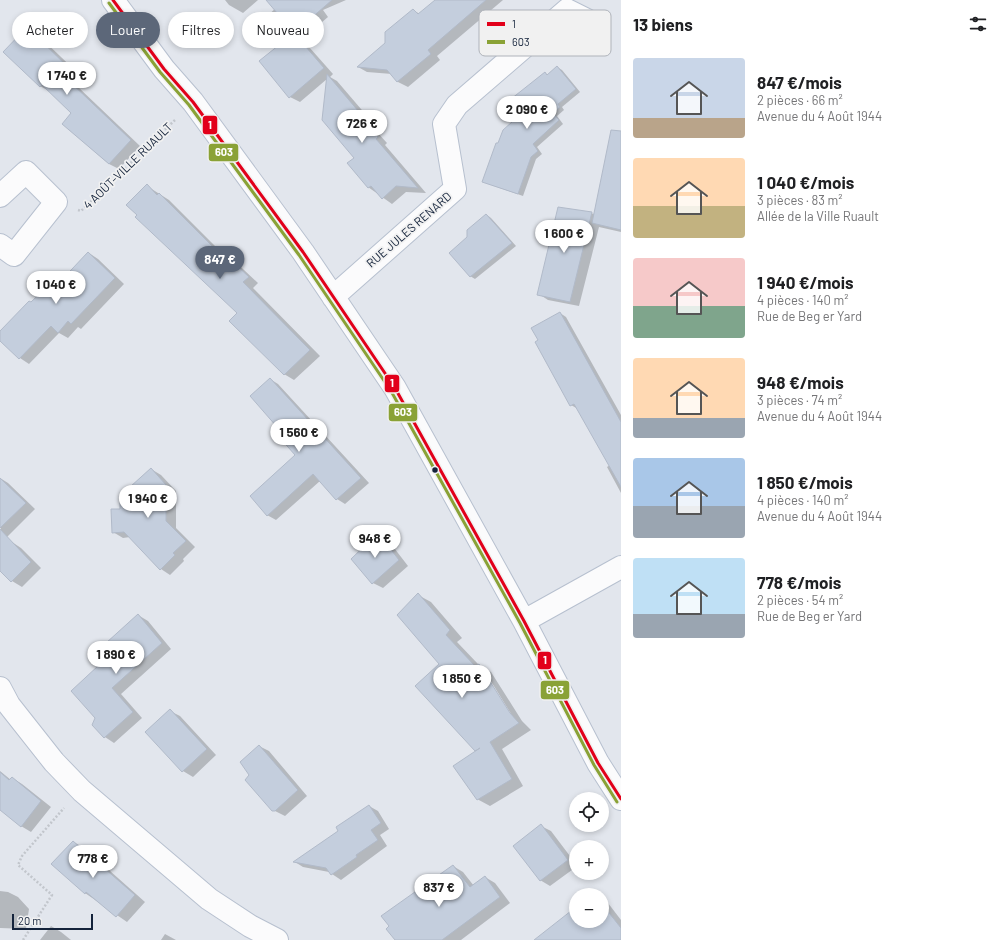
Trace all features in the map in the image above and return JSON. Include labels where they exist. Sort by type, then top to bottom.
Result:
[{"type":"street","points":[[113,0],[164,69],[193,102],[303,252],[395,388],[524,621],[598,763],[621,799]]},
{"type":"street","name":"RUE JULES RENARD","points":[[333,297],[455,189],[444,124],[457,105],[513,56]]},
{"type":"street","points":[[0,196],[26,172],[56,202],[14,255],[0,245]]},
{"type":"street","points":[[524,621],[621,567]]},
{"type":"street","points":[[0,688],[9,705],[54,762],[82,791],[209,899],[250,926],[277,940]]},
{"type":"path","name":"4 AOÛT-VILLE RUAULT","points":[[56,202],[82,211],[193,102]]},
{"type":"path","points":[[23,940],[52,895],[18,865],[22,856],[58,814],[82,791]]},
{"type":"building","points":[[266,0],[332,0],[318,12],[276,12]]},
{"type":"building","points":[[435,0],[486,0],[428,50],[431,54],[397,82],[387,70],[357,67],[385,43],[385,32],[413,9],[418,14]]},
{"type":"building","points":[[12,43],[12,48],[48,48],[74,73],[68,80],[131,140],[109,164],[62,124],[71,113],[42,85],[40,87],[3,52]]},
{"type":"building","points":[[275,48],[307,48],[324,68],[289,98],[259,61]]},
{"type":"building","points":[[557,66],[576,89],[558,104],[560,107],[553,113],[559,120],[533,144],[538,151],[531,157],[518,194],[482,182],[496,143],[498,143],[503,130],[522,113],[511,99],[545,72],[547,75]]},
{"type":"building","points":[[327,74],[370,125],[368,126],[378,137],[376,139],[418,188],[396,186],[382,199],[371,186],[368,188],[347,163],[354,158],[322,120]]},
{"type":"building","points":[[611,130],[621,131],[621,230],[592,223]]},
{"type":"building","points":[[147,184],[157,195],[159,193],[214,248],[216,246],[249,277],[243,282],[310,350],[284,375],[229,321],[237,313],[135,217],[137,215],[126,205]]},
{"type":"building","points":[[558,207],[592,212],[570,302],[537,295]]},
{"type":"building","points":[[486,214],[512,243],[470,277],[449,253],[467,237],[467,230]]},
{"type":"building","points":[[88,252],[115,278],[71,324],[68,321],[58,333],[51,326],[19,359],[0,341],[0,331],[29,301],[31,302],[53,281],[57,285]]},
{"type":"building","points":[[560,312],[621,422],[621,487],[574,404],[570,406],[535,342],[538,340],[531,328]]},
{"type":"building","points":[[270,378],[361,478],[336,500],[313,474],[267,516],[250,496],[295,455],[273,430],[277,427],[250,396]]},
{"type":"building","points":[[151,468],[166,485],[166,521],[186,541],[173,553],[175,555],[160,570],[124,532],[112,533],[111,509],[120,509],[120,496]]},
{"type":"building","points":[[0,478],[26,503],[0,528]]},
{"type":"building","points":[[0,529],[31,562],[11,582],[0,571]]},
{"type":"building","points":[[378,533],[399,560],[372,584],[351,559]]},
{"type":"building","points":[[418,593],[450,630],[446,635],[475,666],[479,664],[510,713],[519,723],[490,742],[512,779],[477,800],[453,766],[480,748],[475,751],[415,686],[439,664],[397,615]]},
{"type":"building","points":[[138,614],[162,643],[112,688],[133,712],[104,738],[92,725],[95,718],[71,691],[113,652],[106,643]]},
{"type":"building","points":[[170,709],[207,749],[182,772],[145,732]]},
{"type":"building","points":[[259,745],[298,790],[275,811],[272,811],[245,780],[249,775],[240,762]]},
{"type":"building","points":[[0,772],[9,780],[12,777],[41,801],[21,827],[0,810]]},
{"type":"building","points":[[369,805],[381,823],[371,830],[378,840],[356,855],[357,857],[331,875],[326,868],[293,862],[338,831],[336,827]]},
{"type":"building","points":[[541,824],[568,860],[540,881],[513,846]]},
{"type":"building","points":[[73,841],[135,895],[116,917],[86,892],[85,894],[51,864]]},
{"type":"building","points":[[453,865],[470,887],[485,876],[500,897],[442,940],[395,940],[386,929],[389,926],[381,916]]},
{"type":"building","points":[[569,912],[569,928],[609,928],[609,913],[621,928],[621,940],[534,940]]},
{"type":"transit line","name":"1","points":[[113,0],[164,69],[193,102],[303,252],[395,388],[524,621],[598,763],[621,799]]},
{"type":"transit line","name":"603","points":[[109,3],[160,72],[189,105],[299,255],[391,391],[520,623],[594,765],[617,802]]}]
